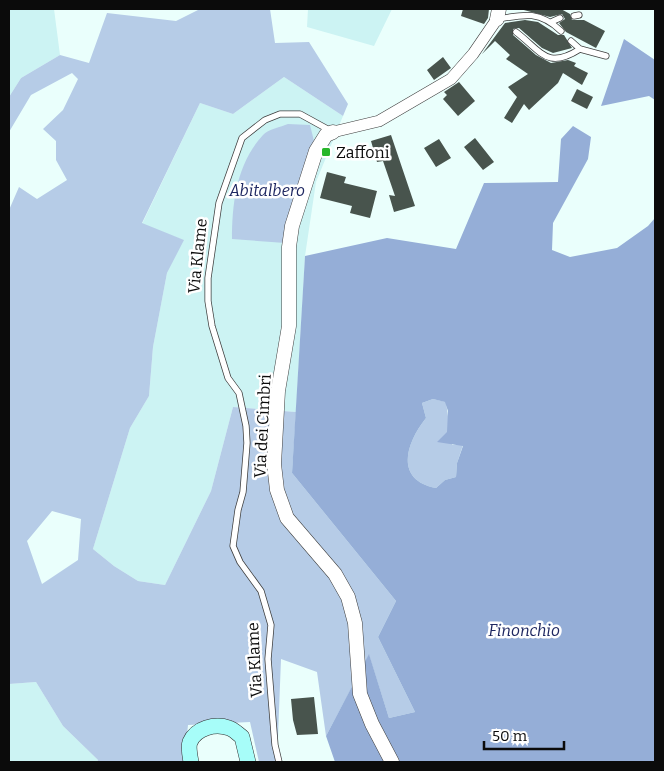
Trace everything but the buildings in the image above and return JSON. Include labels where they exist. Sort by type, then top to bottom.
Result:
[{"type":"main road","points":[[191,762],[189,744],[195,735],[204,728],[214,726],[230,728],[242,737],[248,762]]},
{"type":"street","points":[[333,132],[379,121],[451,79],[473,54],[499,17]]},
{"type":"street","name":"Via dei Cimbri","points":[[333,132],[326,135],[316,151],[292,226],[289,247],[289,326],[278,390],[274,464],[277,490],[287,518],[335,574],[348,597],[355,623],[360,694],[372,724],[392,762]]},
{"type":"lane","points":[[499,17],[523,14],[551,22],[561,31]]},
{"type":"lane","points":[[551,22],[560,18]]},
{"type":"lane","points":[[516,32],[548,59],[558,60],[580,49]]},
{"type":"lane","points":[[571,41],[580,49],[606,56]]},
{"type":"lane","name":"Via Klame","points":[[279,762],[274,745],[268,659],[271,625],[261,591],[240,562],[233,546],[238,510],[243,492],[247,443],[246,426],[239,393],[228,378],[212,326],[208,301],[208,278],[219,204],[242,138],[265,120],[280,114],[300,114],[333,132]]},
{"type":"green space","points":[[9,9],[54,9],[60,55],[21,78],[9,97]]},
{"type":"green space","points":[[200,9],[270,9],[275,43],[309,42],[348,104],[343,116],[284,77],[233,114],[200,103],[142,223],[184,240],[167,273],[153,347],[149,396],[130,428],[93,549],[114,566],[138,581],[165,585],[211,491],[233,407],[296,412],[292,473],[396,601],[378,637],[415,712],[389,718],[369,655],[326,736],[317,672],[281,659],[277,762],[259,762],[250,722],[188,725],[184,762],[97,762],[98,760],[63,726],[36,682],[9,684],[9,210],[19,187],[37,199],[67,180],[56,160],[56,141],[43,129],[63,110],[78,79],[72,73],[31,95],[9,132],[9,97],[21,78],[60,55],[89,63],[107,13],[176,21]],"holes":[[[52,511],[81,519],[78,560],[42,584],[27,541]]]},
{"type":"green space","points":[[308,9],[392,9],[374,46],[307,27]]},
{"type":"green space","points":[[624,39],[655,60],[655,100],[649,96],[601,106]]},
{"type":"green space","points":[[284,77],[343,116],[316,182],[305,256],[296,412],[233,407],[211,491],[165,585],[138,581],[114,566],[93,549],[130,428],[149,396],[153,347],[167,273],[183,240],[142,224],[200,103],[233,114]]},
{"type":"green space","name":"Abitalbero","points":[[288,124],[310,125],[314,141],[285,243],[232,239],[235,197],[247,158],[265,133]]},
{"type":"green space","name":"Finonchio","points":[[573,126],[591,137],[588,159],[553,223],[552,250],[570,257],[617,248],[648,226],[655,218],[655,762],[335,762],[326,736],[369,654],[389,718],[415,712],[378,637],[396,601],[292,473],[305,256],[387,238],[456,249],[484,183],[558,182],[561,139]],"holes":[[[433,399],[445,402],[448,411],[447,432],[437,442],[463,446],[457,463],[456,477],[445,480],[436,488],[423,484],[414,477],[409,469],[409,449],[413,438],[426,418],[422,403]]]},
{"type":"green space","points":[[433,399],[446,402],[452,445],[463,445],[457,463],[456,477],[445,480],[436,488],[423,484],[414,477],[409,469],[408,459],[413,438],[426,418],[422,403]]},
{"type":"green space","points":[[36,682],[63,726],[98,760],[97,762],[9,762],[9,684]]},
{"type":"place","name":"Zaffoni","points":[[326,152]]}]
